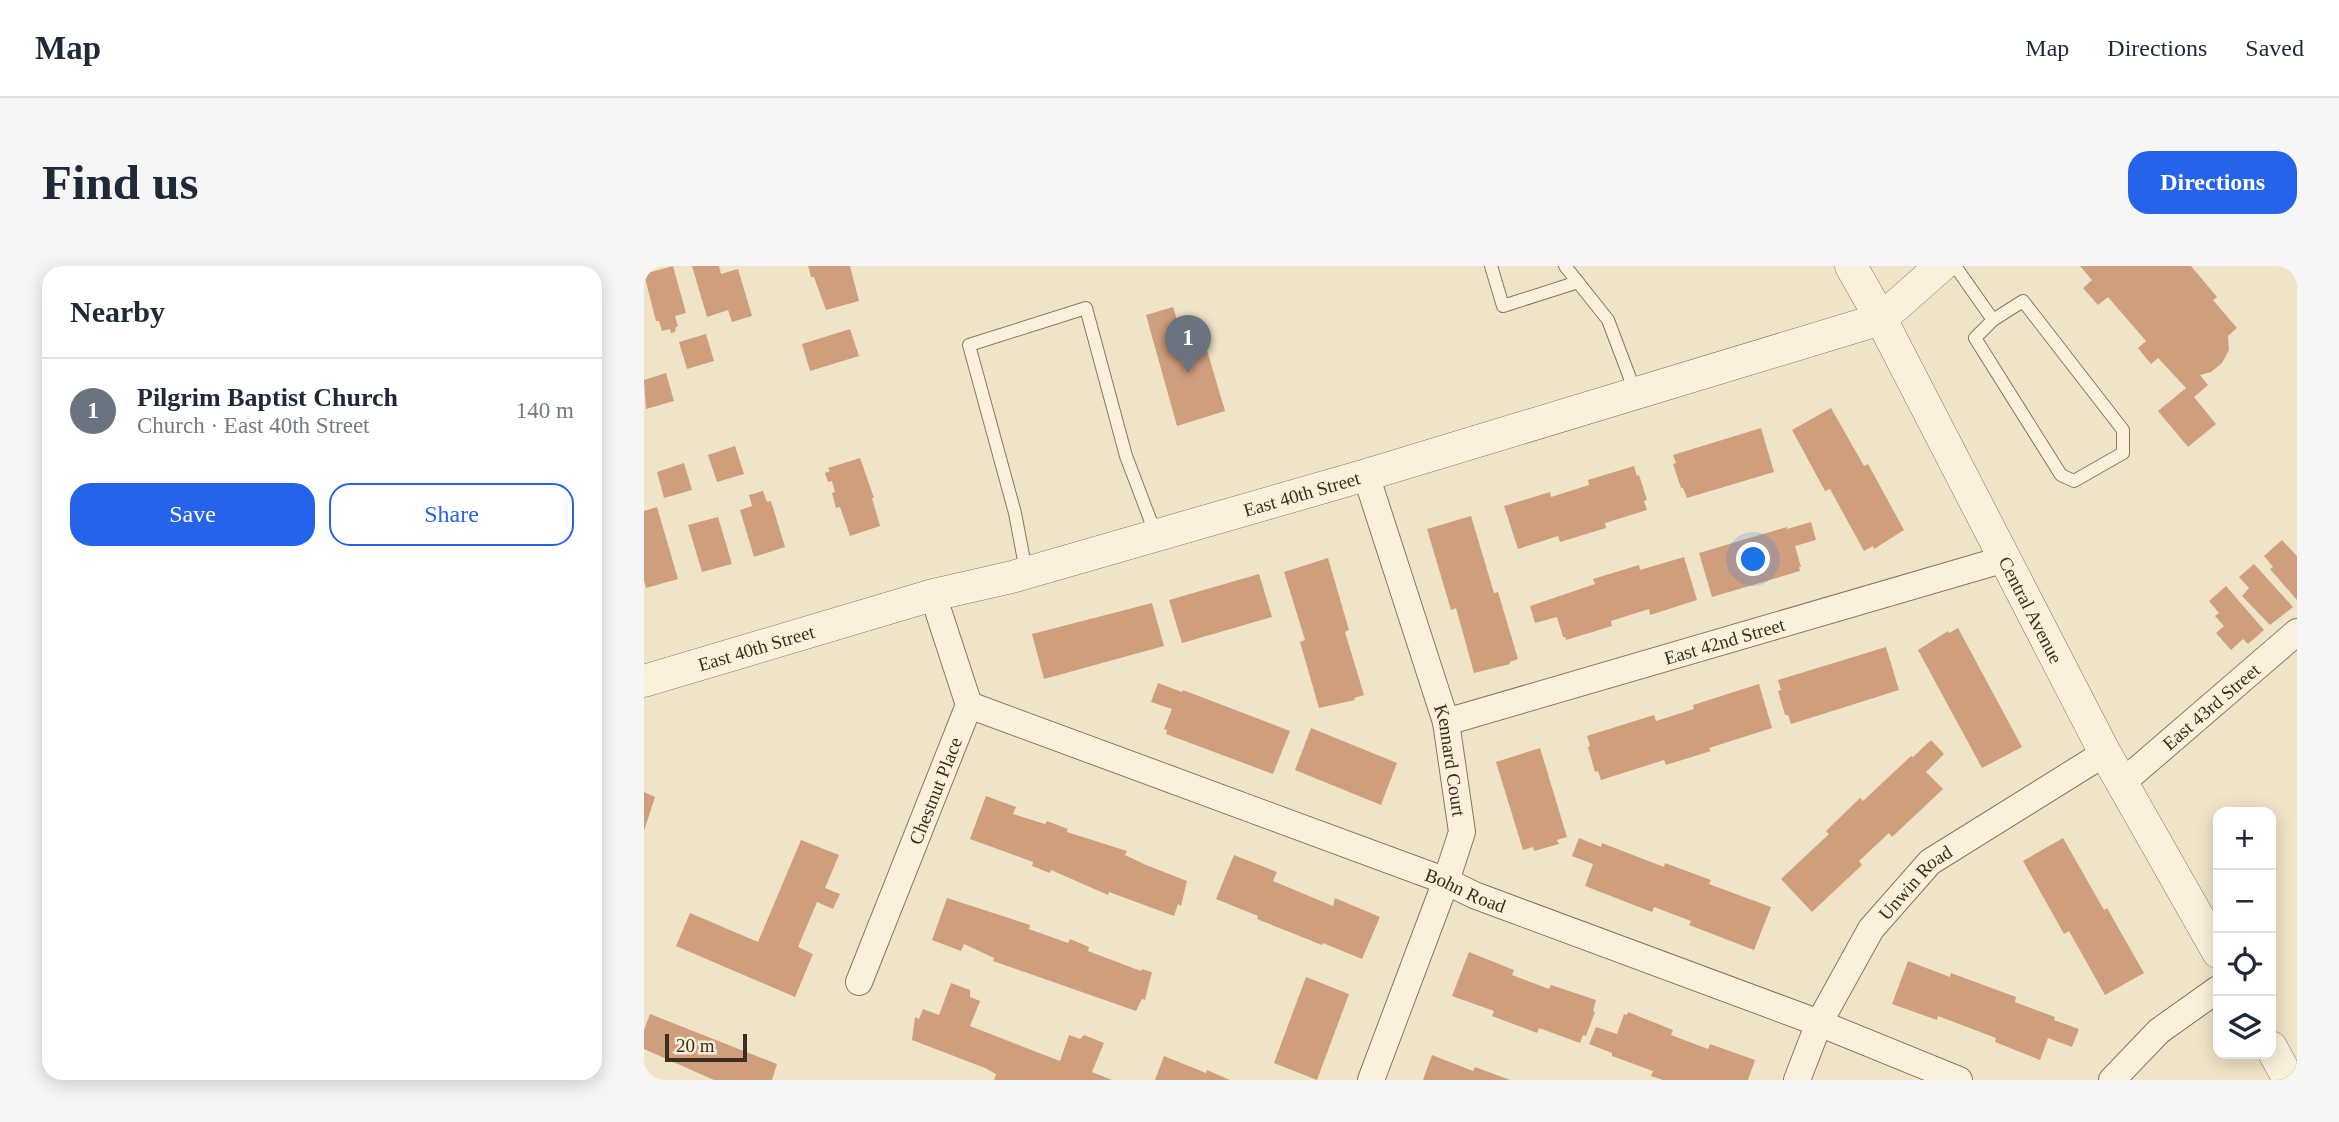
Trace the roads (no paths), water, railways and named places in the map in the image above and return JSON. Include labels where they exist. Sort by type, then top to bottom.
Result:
[{"type":"street","name":"Central Avenue","points":[[1851,266],[2105,753],[2213,943]]},
{"type":"street","name":"East 40th Street","points":[[644,681],[933,595],[1027,573],[1366,475],[1881,319],[1941,266]]},
{"type":"street","name":"Kennard Court","points":[[1366,475],[1446,722],[1462,832],[1371,1080]]},
{"type":"street","name":"East 42nd Street","points":[[1446,722],[2005,559]]},
{"type":"street","points":[[933,595],[969,705]]},
{"type":"street","name":"East 43rd Street","points":[[2123,782],[2297,632]]},
{"type":"street","name":"Bohn Road","points":[[969,705],[1446,881],[1474,895],[1819,1023],[1959,1080]]},
{"type":"street","name":"Chestnut Place","points":[[859,982],[969,705]]},
{"type":"street","name":"Unwin Road","points":[[1797,1080],[1819,1023],[1871,929],[1930,862],[2105,753]]},
{"type":"street","points":[[2112,1080],[2159,1031],[2213,993]]},
{"type":"street","points":[[2276,1054],[2291,1074]]},
{"type":"lane","points":[[1491,266],[1503,306],[1578,282]]},
{"type":"lane","points":[[1565,266],[1608,320],[1636,394]]},
{"type":"lane","points":[[1955,266],[1993,320]]},
{"type":"lane","points":[[2023,300],[2123,430],[2123,453],[2074,481],[2061,475],[1975,338],[1993,320],[2023,300]]},
{"type":"lane","points":[[1027,573],[1015,513],[969,345],[1086,308],[1126,456],[1156,536]]},
{"type":"place","name":"Pilgrim Baptist Church","points":[[1188,373]]}]
